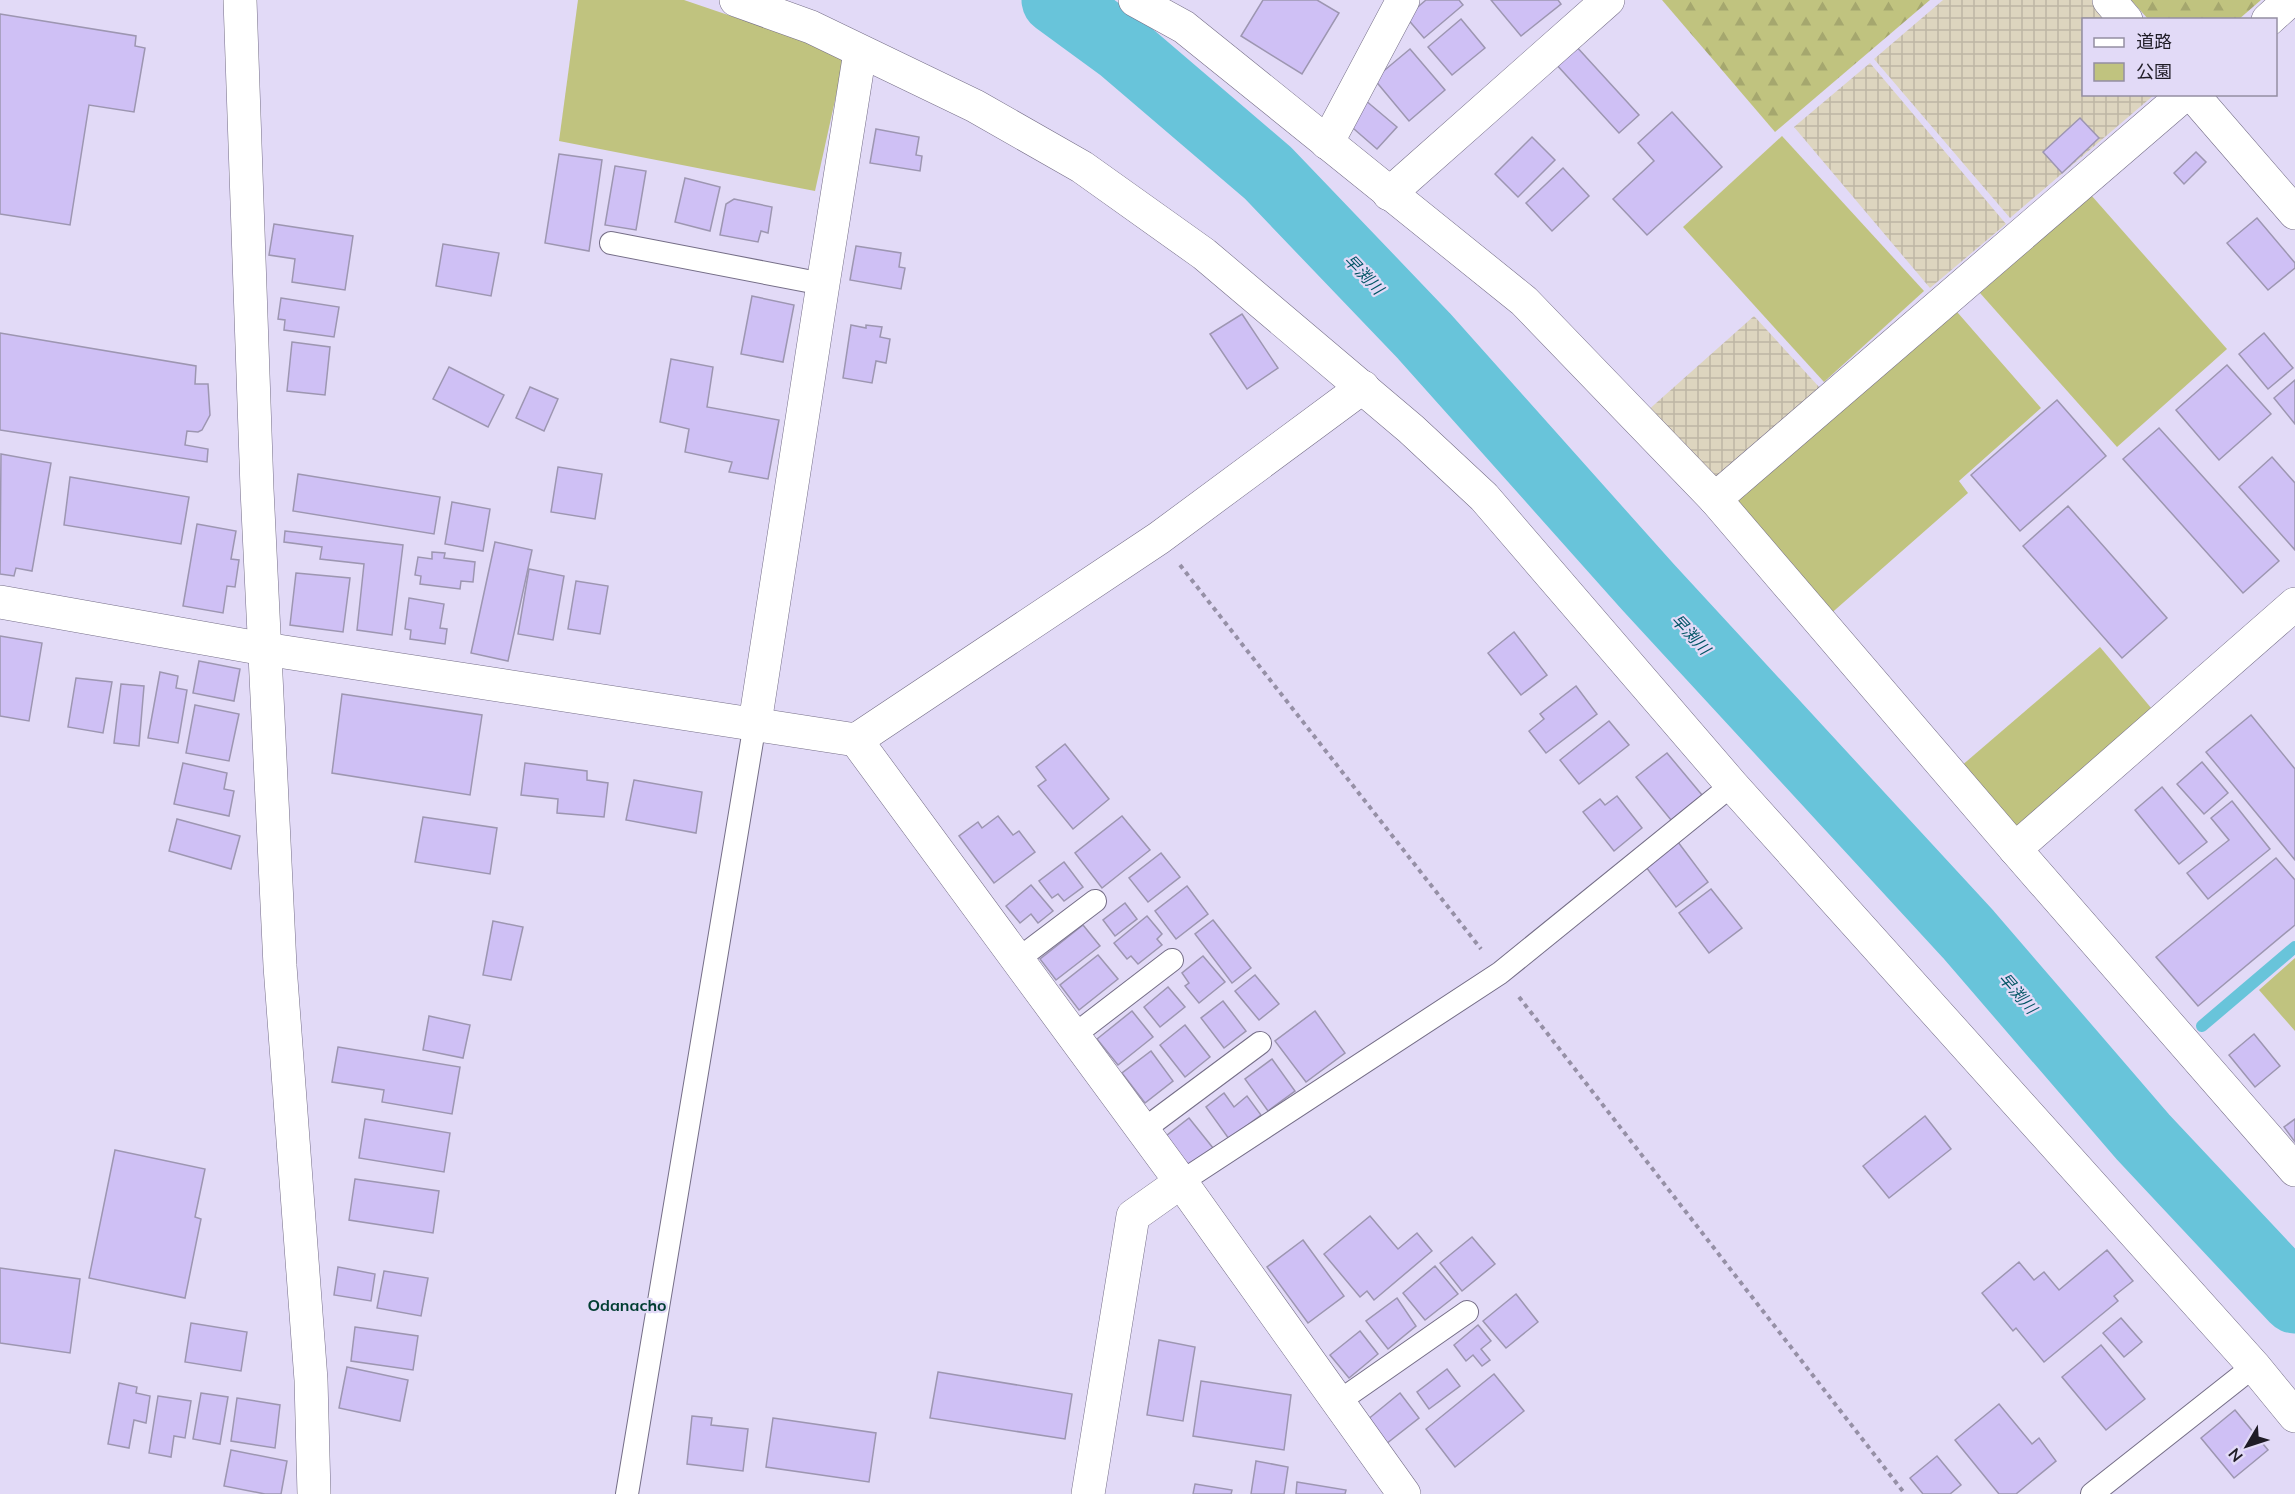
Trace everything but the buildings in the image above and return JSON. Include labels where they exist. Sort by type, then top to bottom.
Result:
[{"type":"street","points":[[240,0],[257,489],[280,966],[311,1380],[314,1494]]},
{"type":"street","points":[[736,0],[811,27],[975,106],[1082,167],[1204,254],[1363,387],[1484,497],[1732,786],[2254,1366],[2295,1416]]},
{"type":"street","points":[[1135,0],[1184,27],[1524,301],[1715,499],[2015,849],[2295,1170]]},
{"type":"street","points":[[1327,143],[1403,0]]},
{"type":"street","points":[[1389,194],[1608,0]]},
{"type":"street","points":[[2109,0],[2124,18]]},
{"type":"street","points":[[2270,18],[2290,0]]},
{"type":"street","points":[[755,723],[860,52]]},
{"type":"street","points":[[1715,499],[2183,96]]},
{"type":"street","points":[[2194,96],[2295,213]]},
{"type":"street","points":[[0,602],[266,649],[856,740],[1159,538],[1363,387]]},
{"type":"street","points":[[2015,849],[2295,604]]},
{"type":"street","points":[[856,740],[1181,1182],[1404,1494]]},
{"type":"street","points":[[1088,1494],[1133,1216],[1181,1182]]},
{"type":"lane","points":[[611,243],[822,284]]},
{"type":"lane","points":[[627,1494],[755,723]]},
{"type":"lane","points":[[1181,1182],[1500,973],[1732,786]]},
{"type":"lane","points":[[1017,960],[1095,901]]},
{"type":"lane","points":[[1073,1036],[1173,960]]},
{"type":"lane","points":[[1143,1130],[1260,1043]]},
{"type":"lane","points":[[1338,1402],[1467,1312]]},
{"type":"lane","points":[[2092,1494],[2254,1366]]},
{"type":"path","points":[[1159,538],[1905,1494]]},
{"type":"shaded area","points":[[1943,0],[2092,0],[2108,18],[2082,18],[2082,96],[2153,96],[2010,218],[1874,59]]},
{"type":"shaded area","points":[[1870,63],[2006,224],[1930,288],[1794,127]]},
{"type":"shaded area","points":[[1754,316],[1820,388],[1711,485],[1646,412]]},
{"type":"green space","points":[[578,0],[684,0],[845,55],[815,191],[559,141]]},
{"type":"green space","points":[[1662,0],[1930,0],[1775,132]]},
{"type":"green space","points":[[2131,0],[2261,0],[2240,18],[2147,18]]},
{"type":"green space","points":[[1782,136],[1924,291],[1824,382],[1683,227]]},
{"type":"green space","points":[[2091,195],[2227,349],[2117,447],[1980,293]]},
{"type":"green space","points":[[1951,305],[2041,408],[1959,481],[1968,493],[1827,617],[1727,503]]},
{"type":"green space","points":[[2100,647],[2157,715],[2018,834],[1960,767]]},
{"type":"green space","points":[[2295,958],[2295,1031],[2259,990]]},
{"type":"waterway","name":"早渕川","points":[[1056,0],[1123,49],[1268,173],[1424,336],[1648,587],[1968,934],[2143,1137],[2295,1299]]},
{"type":"waterway","points":[[2202,1026],[2295,947]]},
{"type":"district","name":"Odanacho","points":[[627,1305]]}]
